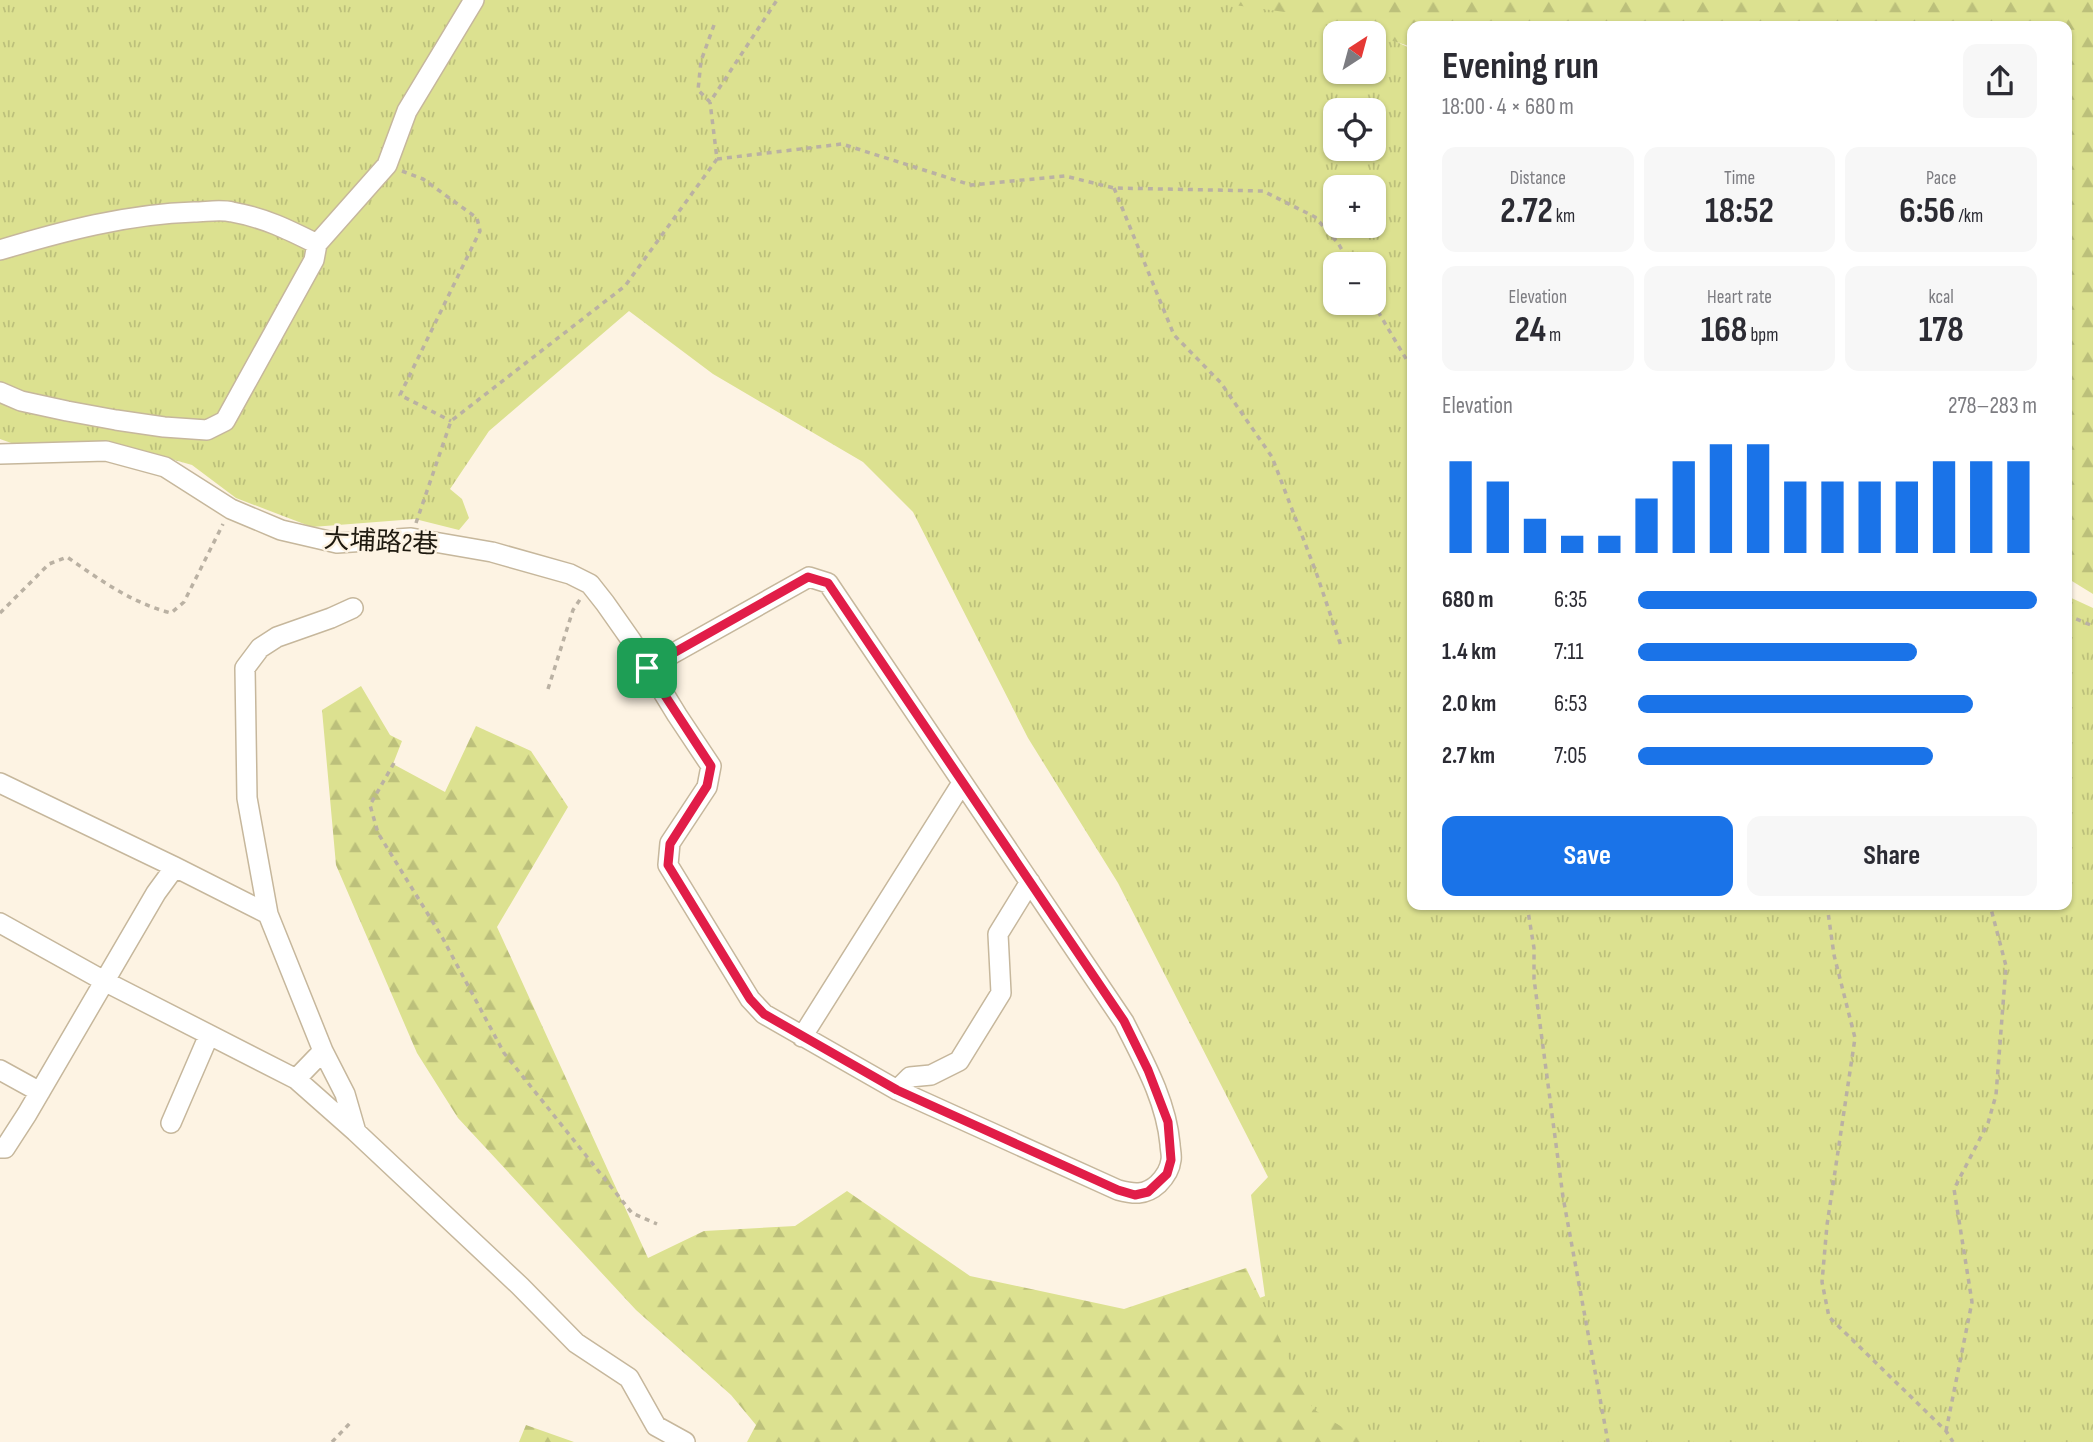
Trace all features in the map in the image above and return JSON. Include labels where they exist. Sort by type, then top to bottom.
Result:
[{"type":"street","points":[[0,392],[21,401],[116,420],[208,430],[225,421],[314,260],[317,244],[387,165],[407,111],[474,0]]},
{"type":"street","points":[[0,250],[52,234],[113,221],[171,212],[217,211],[229,211],[274,223],[317,244]]},
{"type":"street","name":"大埔路2巷","points":[[0,454],[106,451],[165,467],[231,509],[281,530],[337,543],[411,538],[492,552],[543,565],[590,584],[631,640],[647,668],[711,766],[707,786],[670,844],[668,865],[750,999],[764,1014],[897,1090],[1118,1190],[1135,1195],[1148,1192],[1167,1174],[1171,1160],[1168,1122],[1148,1070],[1124,1021],[828,583],[808,577],[647,668]]},
{"type":"street","points":[[353,608],[277,637],[260,648],[245,668],[247,798],[268,914],[323,1051],[345,1094],[356,1132]]},
{"type":"street","points":[[0,783],[268,914]]},
{"type":"street","points":[[802,1037],[962,783]]},
{"type":"street","points":[[0,1148],[5,1148],[40,1093],[156,893],[175,867]]},
{"type":"street","points":[[897,1090],[911,1077],[931,1075],[959,1061],[1001,993],[998,934],[1030,882]]},
{"type":"street","points":[[0,923],[106,982],[296,1079],[520,1286],[576,1343],[629,1378],[656,1426],[685,1442]]},
{"type":"street","points":[[171,1123],[209,1035]]},
{"type":"street","points":[[296,1079],[323,1051]]},
{"type":"street","points":[[0,1070],[40,1093]]},
{"type":"path","points":[[710,102],[777,0]]},
{"type":"path","points":[[411,538],[451,421],[625,286],[717,159],[710,102],[698,90],[701,61],[714,25]]},
{"type":"path","points":[[717,159],[842,144],[971,185],[1065,176],[1114,188],[1263,191],[1315,217],[1343,252]]},
{"type":"path","points":[[387,165],[423,179],[477,218],[480,231],[400,395],[451,421]]},
{"type":"path","points":[[1114,188],[1174,335],[1221,383],[1272,457],[1341,646]]},
{"type":"path","points":[[1380,315],[1407,361]]},
{"type":"path","points":[[0,613],[48,564],[67,557],[117,591],[153,608],[171,613],[184,602],[231,509]]},
{"type":"path","points":[[548,689],[573,610],[590,584]]},
{"type":"path","points":[[2072,617],[2093,626]]},
{"type":"path","points":[[394,763],[370,805],[378,833],[442,937],[504,1054],[632,1213],[657,1224]]},
{"type":"path","points":[[1528,910],[1534,948],[1534,979],[1563,1197],[1608,1442]]},
{"type":"path","points":[[1828,910],[1834,955],[1855,1038],[1827,1225],[1822,1282],[1829,1317],[1953,1442]]},
{"type":"path","points":[[1946,1432],[1972,1302],[1954,1189],[1988,1123],[1996,1095],[2006,966],[1991,910]]},
{"type":"path","points":[[332,1442],[352,1421]]},
{"type":"green space","points":[[0,0],[1265,0],[1351,21],[1323,21],[1323,84],[1386,84],[1386,37],[1407,47],[1407,910],[2072,910],[2072,598],[2093,608],[2093,1442],[1222,1442],[1219,1313],[1265,1296],[1251,1195],[1268,1177],[1118,883],[1028,738],[913,512],[863,462],[713,374],[629,311],[489,431],[450,489],[462,499],[469,518],[459,530],[415,519],[312,527],[236,498],[192,465],[115,443],[14,444],[0,439]]},
{"type":"green space","points":[[1198,0],[2093,0],[2093,594],[2072,581],[2072,21],[1407,21],[1407,45],[1386,39],[1386,21],[1332,21],[1314,16]]},
{"type":"green space","points":[[361,686],[390,735],[402,741],[393,764],[445,792],[476,726],[531,751],[568,807],[497,927],[648,1258],[704,1231],[795,1226],[847,1191],[970,1276],[1124,1309],[1246,1268],[1313,1409],[1366,1442],[747,1442],[756,1425],[731,1395],[636,1310],[458,1118],[417,1053],[336,865],[322,710]]},
{"type":"green space","points":[[526,1425],[574,1442],[519,1442]]},
{"type":"route","points":[[808,577],[828,583],[1124,1021],[1148,1070],[1168,1122],[1171,1160],[1167,1174],[1157,1185],[1148,1192],[1135,1195],[1118,1190],[897,1090],[764,1014],[750,999],[668,865],[670,844],[707,786],[711,766],[647,668],[808,577]]}]
